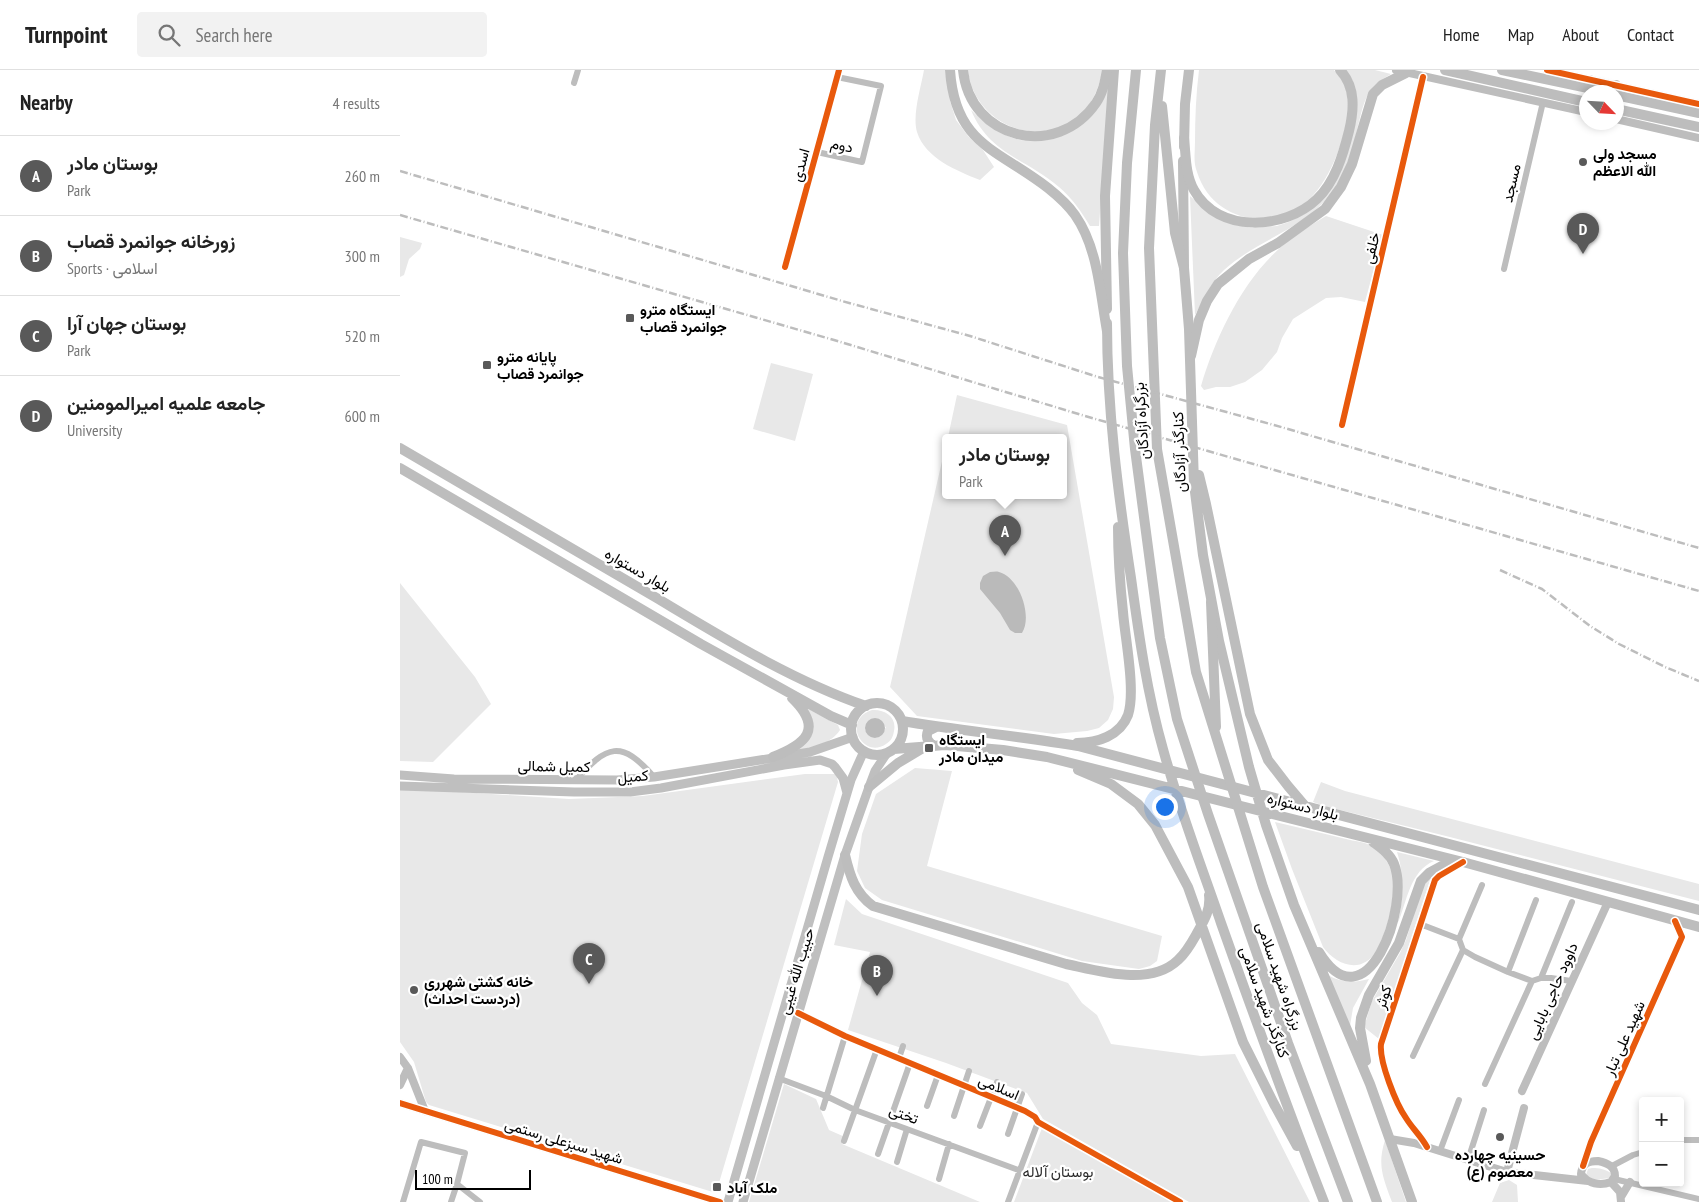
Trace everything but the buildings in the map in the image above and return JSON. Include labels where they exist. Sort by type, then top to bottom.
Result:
[{"type":"main road","points":[[950,70],[955,106],[965,125],[992,152],[1034,177],[1056,194],[1075,214],[1084,231],[1096,267],[1107,331]]},
{"type":"main road","points":[[963,70],[970,96],[977,108],[988,120],[1009,132],[1033,137],[1048,136],[1060,132],[1081,120],[1097,102],[1104,86],[1107,70]]},
{"type":"main road","points":[[1066,744],[1089,743],[1105,739],[1118,730],[1127,716],[1131,700],[1118,543],[1118,489],[1112,438],[1107,360],[1105,196],[1114,70]]},
{"type":"main road","name":"بزرگراه آزادگان","points":[[1136,70],[1127,163],[1123,253],[1127,366],[1135,449],[1160,638],[1177,719],[1189,758]]},
{"type":"main road","name":"بزرگراه آزادگان","points":[[1161,70],[1155,125],[1149,248],[1157,449],[1196,672],[1223,762]]},
{"type":"main road","name":"کنارگذر آزادگان","points":[[1189,70],[1184,104],[1184,268],[1191,356],[1194,484],[1218,641],[1266,825],[1294,905]]},
{"type":"main road","points":[[1184,138],[1187,172],[1190,182],[1202,200],[1219,213],[1246,223],[1264,223],[1283,219],[1300,212],[1324,192],[1338,166],[1345,147],[1353,103],[1350,86],[1340,70]]},
{"type":"main road","points":[[1445,70],[1544,97],[1579,101]]},
{"type":"main road","points":[[1502,70],[1579,86]]},
{"type":"main road","points":[[1191,356],[1198,320],[1207,300],[1218,284],[1249,260],[1285,238],[1326,209],[1335,198],[1350,170],[1373,94],[1382,85],[1401,72]]},
{"type":"main road","points":[[1590,80],[1596,85]]},
{"type":"main road","points":[[1160,84],[1175,233],[1184,268]]},
{"type":"main road","points":[[1624,92],[1699,113]]},
{"type":"main road","points":[[1624,111],[1699,127]]},
{"type":"main road","name":"بلوار دستواره","points":[[400,448],[709,629],[805,681],[840,697],[866,706]]},
{"type":"main road","points":[[1193,455],[1206,504],[1250,714],[1268,760],[1306,806]]},
{"type":"main road","points":[[400,468],[701,644],[831,716],[852,724]]},
{"type":"main road","name":"کنارگذر شهید سلامی","points":[[1118,489],[1150,698],[1163,750],[1182,812],[1282,1094],[1324,1202]]},
{"type":"main road","points":[[1211,602],[1217,743]]},
{"type":"main road","points":[[773,757],[801,744],[808,731],[807,716],[804,710],[781,687]]},
{"type":"main road","points":[[880,703],[888,705],[899,714],[902,721],[902,736],[890,751],[879,755],[864,751],[855,742],[853,737],[852,724],[857,713],[866,706],[880,703]]},
{"type":"main road","name":"بلوار دستواره","points":[[902,721],[1066,744],[1699,910]]},
{"type":"main road","points":[[869,786],[898,763],[930,746],[926,735],[928,731],[936,727]]},
{"type":"main road","name":"کمیل شمالی","points":[[400,775],[454,779],[576,780],[617,780],[654,777],[810,752],[853,737]]},
{"type":"main road","name":"بلوار دستواره","points":[[890,751],[945,745],[1003,750],[1047,758],[1366,837],[1699,927]]},
{"type":"main road","name":"حبیب الله غیبی","points":[[728,1202],[847,793],[864,751]]},
{"type":"main road","name":"حبیب الله غیبی","points":[[742,1202],[845,855],[875,771],[890,751]]},
{"type":"main road","points":[[1047,758],[1111,784],[1138,804],[1156,825],[1188,887],[1243,1042],[1274,1104],[1318,1184]]},
{"type":"main road","name":"بزرگراه شهید سلامی","points":[[1189,758],[1288,1043],[1348,1202]]},
{"type":"main road","name":"کمیل","points":[[400,786],[630,792],[820,760],[835,767],[843,778],[847,793]]},
{"type":"main road","name":"بزرگراه شهید سلامی","points":[[1223,762],[1297,983],[1377,1202]]},
{"type":"main road","points":[[1294,905],[1328,965],[1336,971],[1353,976],[1363,974],[1371,967],[1387,939],[1395,912],[1398,882],[1393,862],[1386,852],[1366,837]]},
{"type":"main road","points":[[845,855],[850,876],[858,892],[873,906],[1066,964],[1132,975],[1149,974],[1164,970],[1178,961],[1188,948],[1208,912],[1210,903],[1204,874]]},
{"type":"main road","points":[[1370,1084],[1360,1028],[1364,1006],[1399,943],[1421,881],[1428,872],[1458,861]]},
{"type":"main road","points":[[1294,905],[1370,1084],[1412,1202]]},
{"type":"street","points":[[574,84],[578,70]]},
{"type":"street","points":[[1548,70],[1603,85]]},
{"type":"street","points":[[1401,72],[1544,97],[1579,110]]},
{"type":"street","name":"دوم","points":[[817,152],[862,162],[882,86],[838,73]]},
{"type":"street","name":"اسدی","points":[[786,267],[838,73]]},
{"type":"street","name":"خلفی","points":[[1342,425],[1424,77]]},
{"type":"street","points":[[1624,91],[1699,104]]},
{"type":"street","name":"مسجد","points":[[1504,269],[1544,97]]},
{"type":"street","points":[[1624,121],[1699,138]]},
{"type":"street","points":[[576,780],[602,754],[620,751],[635,758],[654,777]]},
{"type":"street","name":"کوثر","points":[[1426,1147],[1423,1140],[1415,1133],[1404,1116],[1392,1088],[1381,1054],[1382,1038],[1436,878],[1458,861]]},
{"type":"street","points":[[1482,885],[1459,939],[1463,950],[1508,972],[1532,981],[1541,978],[1571,981]]},
{"type":"street","points":[[1508,972],[1536,900]]},
{"type":"street","points":[[1541,978],[1572,902]]},
{"type":"street","name":"داوود حاجی بابایی","points":[[1522,1091],[1608,902]]},
{"type":"street","name":"شهید علی تبار","points":[[1582,1170],[1588,1152],[1682,937],[1675,921]]},
{"type":"street","points":[[1420,924],[1459,939]]},
{"type":"street","points":[[1413,1056],[1463,950]]},
{"type":"street","points":[[1485,1084],[1532,981]]},
{"type":"street","name":"اسلامی","points":[[798,1013],[845,1036],[1018,1108],[1035,1117],[1038,1122],[1180,1202]]},
{"type":"street","points":[[823,1108],[845,1036]]},
{"type":"street","points":[[899,1058],[903,1046]]},
{"type":"street","points":[[844,1141],[877,1049]]},
{"type":"street","points":[[400,1057],[408,1068],[425,1111]]},
{"type":"street","points":[[878,1154],[910,1063]]},
{"type":"street","points":[[400,1085],[408,1068]]},
{"type":"street","points":[[954,1116],[969,1071]]},
{"type":"street","points":[[927,1106],[938,1074]]},
{"type":"street","name":"تختی","points":[[778,1078],[826,1096],[855,1110],[1021,1171]]},
{"type":"street","points":[[980,1126],[997,1082]]},
{"type":"street","points":[[1008,1134],[1022,1094]]},
{"type":"street","points":[[1440,1151],[1459,1100]]},
{"type":"street","name":"شهید سبزعلی رستمی","points":[[400,1103],[720,1202]]},
{"type":"street","points":[[1507,1172],[1524,1108]]},
{"type":"street","points":[[1468,1160],[1484,1110]]},
{"type":"street","points":[[1008,1202],[1038,1122]]},
{"type":"street","points":[[897,1162],[908,1129]]},
{"type":"street","points":[[1390,1138],[1507,1172],[1588,1181],[1599,1184],[1612,1180],[1630,1182],[1699,1198]]},
{"type":"street","points":[[1684,1140],[1698,1140]]},
{"type":"street","points":[[403,1202],[421,1142],[465,1153],[451,1202]]},
{"type":"street","points":[[939,1179],[950,1144]]},
{"type":"street","points":[[1588,1152],[1596,1161]]},
{"type":"street","points":[[1612,1166],[1639,1153]]},
{"type":"street","points":[[1571,1179],[1589,1162],[1596,1161],[1612,1166],[1615,1172],[1612,1180]]},
{"type":"street","points":[[1582,1170],[1588,1181]]},
{"type":"street","points":[[1612,1180],[1620,1192],[1621,1199]]},
{"type":"street","points":[[1621,1199],[1630,1182]]},
{"type":"street","points":[[457,1184],[480,1202]]},
{"type":"green space","points":[[924,70],[945,70],[950,101],[956,120],[968,136],[983,150],[994,167],[980,180],[952,168],[934,156],[921,141],[917,132],[916,118]]},
{"type":"green space","points":[[968,70],[1103,70],[1094,97],[1084,111],[1068,124],[1050,130],[1031,131],[1013,127],[997,119],[983,106],[973,90]]},
{"type":"green space","points":[[1110,70],[1099,226],[1090,226],[1076,205],[1059,187],[1047,177],[1010,155],[988,137],[971,110],[985,123],[1007,136],[1025,141],[1050,139],[1074,130],[1093,114],[1104,96]]},
{"type":"green space","points":[[1199,70],[1334,70],[1338,74],[1346,89],[1348,102],[1344,134],[1332,167],[1315,194],[1305,203],[1290,212],[1275,217],[1259,219],[1228,211],[1215,201],[1204,188],[1197,172],[1195,161]]},
{"type":"green space","points":[[1346,70],[1375,70],[1391,74],[1375,85],[1367,97],[1351,155],[1337,186],[1321,205],[1308,216],[1251,250],[1224,270],[1211,285],[1195,315],[1190,196],[1200,205],[1235,225],[1253,228],[1277,226],[1308,212],[1344,163],[1353,81]]},
{"type":"green space","points":[[1326,216],[1383,235],[1365,302],[1341,297],[1326,298],[1293,319],[1282,338],[1277,352],[1262,370],[1245,382],[1230,387],[1216,387],[1204,390],[1201,386],[1215,347],[1234,307],[1245,289],[1258,271],[1287,242]]},
{"type":"green space","points":[[400,237],[422,243],[420,249],[409,259],[404,275],[400,277]]},
{"type":"green space","points":[[771,363],[813,374],[795,441],[753,429]]},
{"type":"green space","points":[[957,395],[1067,425],[1114,697],[1113,709],[1108,720],[1099,728],[1054,734],[917,716],[890,687],[942,461],[942,499],[1067,499],[1067,434],[949,434]]},
{"type":"green space","points":[[400,583],[475,677],[491,704],[433,762],[400,761]]},
{"type":"green space","points":[[803,706],[838,725],[840,730],[826,742],[795,752],[807,741]]},
{"type":"green space","points":[[872,710],[877,710],[889,715],[894,722],[892,739],[878,748],[870,747],[863,743],[857,729],[858,722],[863,715]],"holes":[[[868,721],[886,727],[881,736],[875,738],[865,730]]]},
{"type":"green space","points":[[915,768],[952,771],[927,866],[1162,936],[1157,961],[1150,966],[1139,969],[1082,961],[882,900],[865,888],[857,871],[862,834],[876,794]]},
{"type":"green space","points":[[805,774],[836,774],[838,782],[716,1193],[429,1105],[426,1102],[414,1062],[400,1042],[400,788],[569,799],[643,796]]},
{"type":"green space","points":[[1321,782],[1345,791],[1699,884],[1699,901],[1324,806],[1313,802]]},
{"type":"green space","points":[[1275,822],[1372,846],[1385,859],[1390,868],[1394,885],[1390,915],[1384,935],[1376,951],[1364,963],[1349,965],[1342,963],[1323,947]]},
{"type":"green space","points":[[1397,852],[1434,861],[1426,866],[1414,879],[1398,923],[1402,888]]},
{"type":"green space","points":[[1434,875],[1430,880],[1379,1039],[1364,1027],[1372,1001],[1406,940],[1423,885]]},
{"type":"green space","points":[[846,899],[862,914],[1068,983],[1082,1003],[1097,1015],[1111,1044],[1201,1056],[1235,1054],[1310,1202],[1189,1202],[1043,1119],[1027,1093],[848,1030],[870,952],[834,945]]},
{"type":"green space","points":[[1326,974],[1347,981],[1369,979],[1353,1008],[1350,1026]]},
{"type":"green space","points":[[784,1084],[816,1099],[829,1130],[845,1137],[842,1144],[980,1202],[749,1202]]},
{"type":"green space","name":"بوستان آلاله","points":[[1042,1128],[1174,1202],[1014,1202]]},
{"type":"green space","points":[[1385,1140],[1406,1202],[1392,1202],[1386,1186],[1381,1164]]},
{"type":"green space","points":[[1588,1169],[1602,1169],[1612,1174],[1610,1178],[1594,1180],[1586,1175]]},
{"type":"green space","points":[[1509,1180],[1517,1185],[1518,1202],[1492,1202],[1500,1183]]},
{"type":"shaded area","points":[[990,572],[1006,575],[1018,589],[1025,608],[1026,617],[1022,633],[1015,633],[1010,630],[1000,613],[980,589],[983,576]]},
{"type":"shaded area","points":[[871,718],[879,718],[885,724],[885,732],[879,738],[871,738],[865,732],[865,724]]},
{"type":"railway","points":[[400,171],[842,301],[970,336],[1098,377],[1274,425],[1699,548]]},
{"type":"railway","points":[[400,215],[834,340],[1085,416],[1699,591]]},
{"type":"railway","points":[[1500,570],[1542,589],[1590,626],[1619,644],[1665,667],[1699,681]]},
{"type":"cycle path","points":[[785,267],[839,70]]},
{"type":"cycle path","points":[[1547,70],[1699,104]]},
{"type":"cycle path","points":[[1342,425],[1423,77]]},
{"type":"cycle path","points":[[1427,1147],[1408,1122],[1398,1103],[1385,1071],[1381,1044],[1435,880],[1463,862]]},
{"type":"cycle path","points":[[1583,1166],[1591,1142],[1682,937],[1675,921]]},
{"type":"cycle path","points":[[798,1013],[845,1036],[1025,1111],[1035,1117],[1038,1122],[1180,1202]]},
{"type":"cycle path","points":[[400,1103],[720,1202]]},
{"type":"place","name":"مسجد ولی الله الاعظم","points":[[1583,162]]},
{"type":"place","name":"جامعه علمیه امیرالمومنین","points":[[1583,254]]},
{"type":"place","name":"ایستگاه مترو جوانمرد قصاب","points":[[630,318]]},
{"type":"place","name":"پایانه مترو جوانمرد قصاب","points":[[487,365]]},
{"type":"place","name":"بوستان مادر","points":[[1005,556]]},
{"type":"place","name":"ایستگاه میدان مادر","points":[[929,748]]},
{"type":"place","name":"بوستان جهان آرا","points":[[589,984]]},
{"type":"place","name":"خانه کشتی شهرری (دردست احداث)","points":[[414,990]]},
{"type":"place","name":"زورخانه جوانمرد قصاب","points":[[877,996]]},
{"type":"place","name":"حسینیه چهارده معصوم (ع)","points":[[1500,1137]]},
{"type":"place","name":"ملک آباد","points":[[717,1187]]}]
